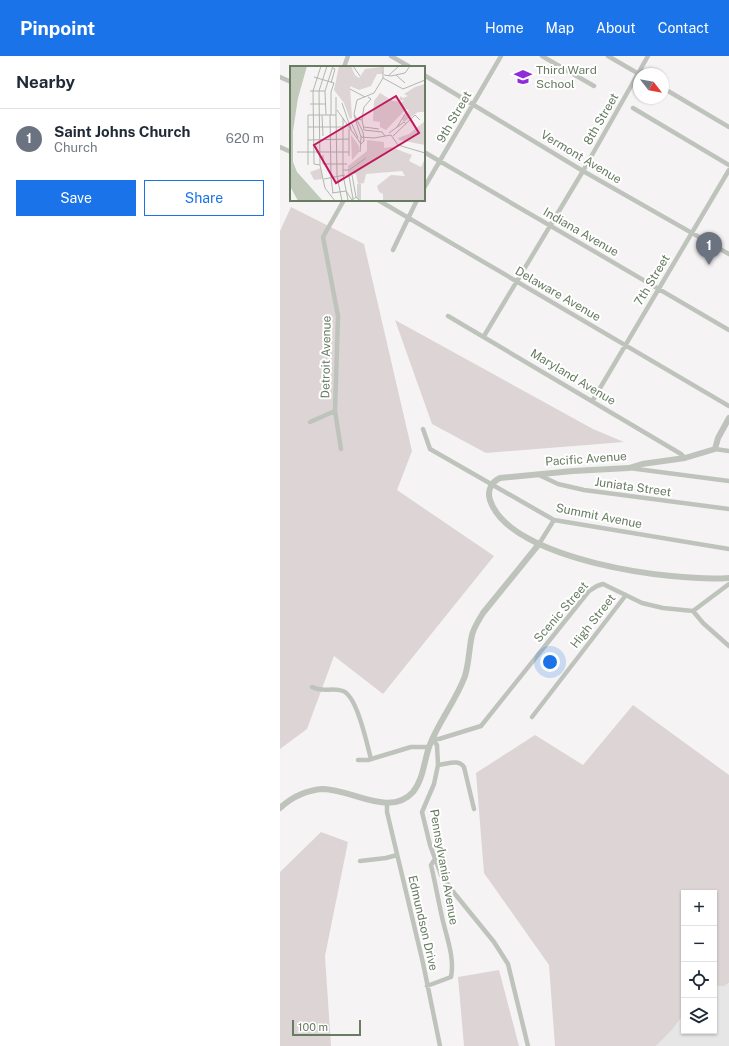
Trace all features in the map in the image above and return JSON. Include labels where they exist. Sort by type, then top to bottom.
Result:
[{"type":"street","points":[[344,66],[348,56]]},
{"type":"street","points":[[391,56],[408,66]]},
{"type":"street","name":"9th Street","points":[[425,186],[501,56]]},
{"type":"street","points":[[542,56],[594,86]]},
{"type":"street","points":[[608,56],[633,71]]},
{"type":"street","name":"8th Street","points":[[642,68],[648,56]]},
{"type":"street","name":"Vermont Avenue","points":[[425,76],[583,171],[729,254]]},
{"type":"street","points":[[280,77],[290,82]]},
{"type":"street","name":"8th Street","points":[[484,336],[633,84]]},
{"type":"street","points":[[669,92],[729,127]]},
{"type":"street","points":[[633,108],[729,165]]},
{"type":"street","points":[[280,148],[290,152]]},
{"type":"street","name":"Indiana Avenue","points":[[425,153],[729,330]]},
{"type":"street","name":"7th Street","points":[[593,400],[729,170]]},
{"type":"street","name":"Detroit Avenue","points":[[341,449],[335,411],[338,316],[323,237],[343,201]]},
{"type":"street","name":"Delaware Avenue","points":[[380,201],[729,406]]},
{"type":"street","points":[[393,250],[408,217],[417,201]]},
{"type":"street","name":"Maryland Avenue","points":[[448,316],[593,400],[682,454],[685,458]]},
{"type":"street","points":[[310,422],[335,411]]},
{"type":"street","points":[[716,450],[718,438],[729,418]]},
{"type":"street","name":"Summit Avenue","points":[[423,429],[430,449],[554,520],[729,549]]},
{"type":"street","name":"Pacific Avenue","points":[[492,484],[500,478],[629,468],[642,464],[685,458],[716,450],[729,451]]},
{"type":"street","points":[[629,468],[729,481]]},
{"type":"street","name":"Juniata Street","points":[[537,474],[558,484],[584,490],[729,509]]},
{"type":"street","points":[[492,484],[489,491],[490,500],[500,519],[539,544],[587,562],[616,569],[680,578],[729,578]]},
{"type":"street","points":[[280,808],[289,800],[302,794],[325,789],[386,804],[405,799],[416,788],[421,778],[432,739],[465,675],[475,625],[539,544],[554,520]]},
{"type":"street","name":"Scenic Street","points":[[432,739],[439,740],[481,726],[589,591],[597,586],[603,584],[652,605],[693,611]]},
{"type":"street","points":[[729,584],[693,611],[703,623],[729,646]]},
{"type":"street","name":"High Street","points":[[532,717],[626,595]]},
{"type":"street","points":[[312,687],[321,691],[339,690],[348,694],[352,698],[371,759]]},
{"type":"street","name":"Pennsylvania Avenue","points":[[427,986],[451,977],[452,971],[451,952],[431,865],[435,860],[422,812],[434,784],[438,765],[438,745],[432,739]]},
{"type":"street","points":[[358,760],[371,759],[411,747],[429,748]]},
{"type":"street","points":[[438,765],[457,762],[462,764],[474,809]]},
{"type":"street","name":"Edmundson Drive","points":[[386,804],[440,1046]]},
{"type":"street","points":[[360,861],[386,858],[397,854]]},
{"type":"street","points":[[435,860],[446,883],[494,942],[508,964],[528,1046]]},
{"type":"shaded area","points":[[291,207],[364,244],[412,451],[397,490],[494,556],[383,694],[334,656],[307,729],[280,749],[280,231]]},
{"type":"shaded area","points":[[395,320],[593,429],[624,442],[486,453],[432,424]]},
{"type":"shaded area","points":[[633,705],[729,775],[729,983],[724,986],[717,986],[717,890],[681,890],[681,1018],[671,1031],[656,1046],[555,1046],[549,965],[484,873],[476,773],[535,735],[583,765]]},
{"type":"shaded area","points":[[321,832],[348,842],[325,956],[331,1046],[280,1046],[280,872]]},
{"type":"shaded area","points":[[499,970],[519,1046],[464,1046],[458,977]]},
{"type":"shaded area","points":[[729,984],[729,1046],[656,1046],[671,1031],[681,1018],[681,1034],[717,1034],[717,986]]},
{"type":"place","name":"Third Ward School","points":[[523,77]]},
{"type":"place","name":"Saint Johns Church","points":[[709,265]]}]
